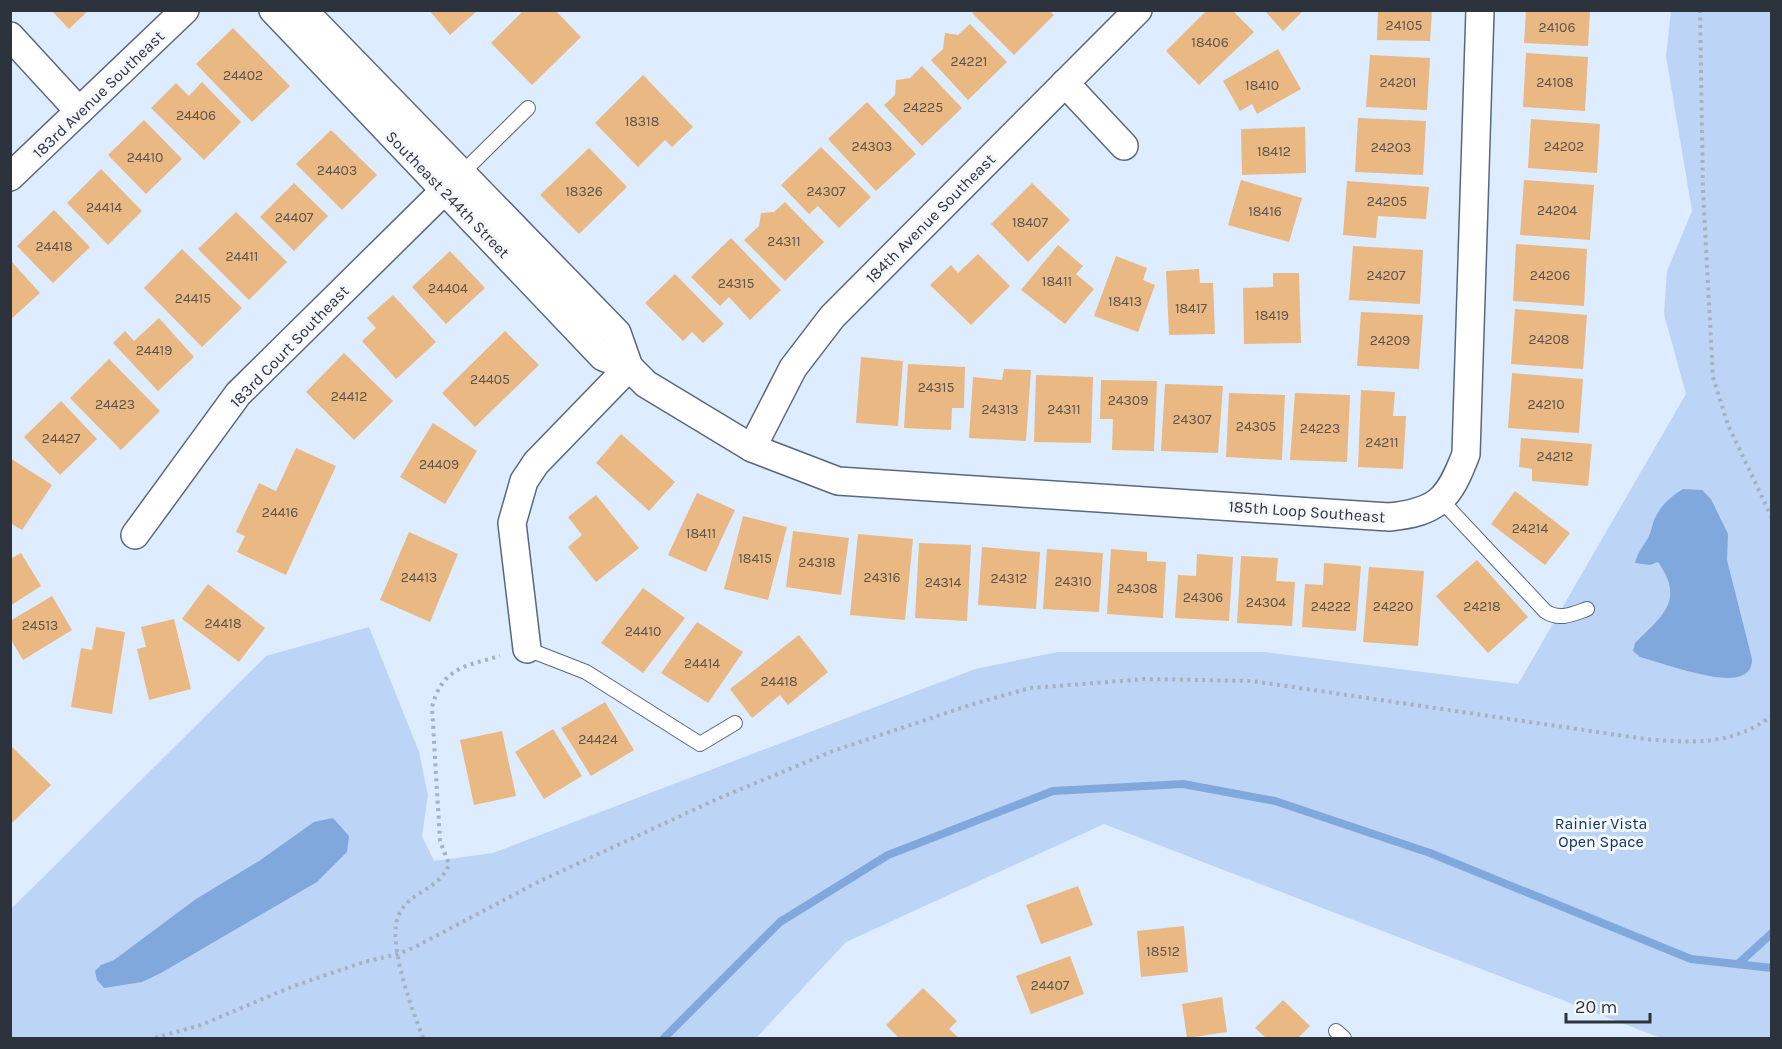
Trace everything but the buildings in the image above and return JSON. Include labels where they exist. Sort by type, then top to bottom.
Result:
[{"type":"street","name":"183rd Avenue Southeast","points":[[10,177],[185,10]]},
{"type":"street","name":"Southeast 244th Street","points":[[273,10],[453,182],[617,333],[629,367],[646,384],[752,448]]},
{"type":"street","name":"Southeast 244th Street","points":[[303,10],[453,182]]},
{"type":"street","name":"184th Avenue Southeast","points":[[752,448],[793,368],[832,317],[1138,10]]},
{"type":"street","points":[[1442,500],[1452,487],[1466,454],[1480,10]]},
{"type":"street","points":[[10,36],[79,111]]},
{"type":"street","points":[[1065,83],[1124,146]]},
{"type":"street","name":"183rd Court Southeast","points":[[135,535],[238,394],[453,182]]},
{"type":"street","points":[[527,649],[512,523],[524,481],[536,463],[629,367]]},
{"type":"street","name":"185th Loop Southeast","points":[[752,448],[838,481],[1389,517],[1426,510],[1442,500]]},
{"type":"lane","points":[[453,182],[528,108]]},
{"type":"lane","points":[[1442,500],[1545,611],[1551,615],[1563,617],[1587,609]]},
{"type":"lane","points":[[527,649],[586,672],[700,744],[735,723]]},
{"type":"path","points":[[1700,10],[1703,191],[1713,377],[1728,425],[1772,518]]},
{"type":"path","points":[[423,1038],[411,1006],[398,954],[395,926],[398,914],[409,901],[443,877],[449,864],[440,841],[432,707],[436,691],[445,678],[460,667],[527,649]]},
{"type":"path","points":[[155,1038],[201,1025],[291,987],[415,947],[540,881],[717,799],[810,760],[970,705],[1030,688],[1146,679],[1252,681],[1645,739],[1698,743],[1745,732],[1772,716]]},
{"type":"green space","name":"Rainier Vista Open Space","points":[[1671,11],[1771,11],[1771,1038],[1661,1038],[1104,824],[846,942],[756,1038],[11,1038],[11,909],[266,656],[369,627],[419,752],[428,795],[422,836],[434,861],[493,853],[975,669],[1058,652],[1264,652],[1518,684],[1686,394],[1664,314],[1667,271],[1692,211],[1666,56]]},
{"type":"shaded area","points":[[1683,489],[1702,490],[1711,499],[1728,534],[1727,560],[1752,659],[1747,672],[1734,678],[1708,676],[1677,668],[1640,657],[1633,651],[1635,643],[1662,615],[1670,597],[1666,575],[1658,562],[1650,565],[1635,563],[1636,559],[1660,510],[1670,498]]},
{"type":"shaded area","points":[[333,818],[349,836],[347,852],[317,882],[142,982],[104,988],[97,980],[95,971],[101,965],[114,960],[196,899],[259,861],[314,822]]},
{"type":"waterway","points":[[664,1038],[780,922],[888,855],[1053,791],[1183,784],[1275,801],[1430,853],[1691,959],[1772,968]]},
{"type":"waterway","points":[[1738,964],[1772,933]]}]
